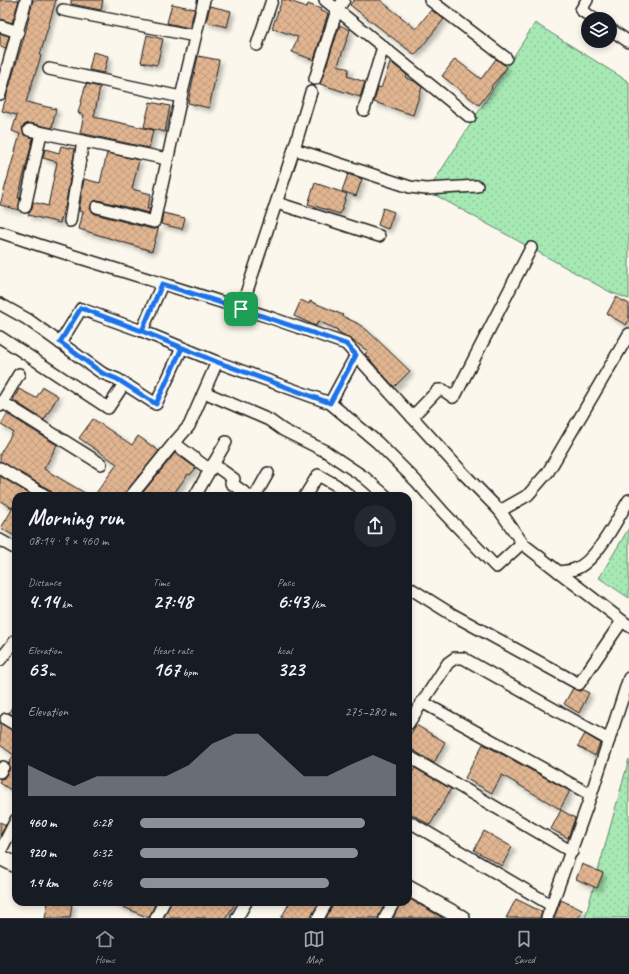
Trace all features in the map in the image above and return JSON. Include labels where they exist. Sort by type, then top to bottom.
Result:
[{"type":"street","points":[[0,89],[18,32],[26,0]]},
{"type":"street","points":[[97,207],[154,222],[167,158],[204,0]]},
{"type":"street","points":[[257,45],[272,0]]},
{"type":"street","points":[[325,0],[470,117]]},
{"type":"street","points":[[315,79],[337,10],[344,0]]},
{"type":"street","points":[[430,0],[506,58]]},
{"type":"street","points":[[584,12],[581,10],[587,0]]},
{"type":"street","points":[[64,10],[195,36]]},
{"type":"street","points":[[0,26],[18,32]]},
{"type":"street","points":[[617,34],[629,42]]},
{"type":"street","points":[[364,110],[383,47]]},
{"type":"street","points":[[49,69],[181,97]]},
{"type":"street","points":[[241,309],[277,203],[311,92]]},
{"type":"street","points":[[28,130],[167,158]]},
{"type":"street","points":[[25,207],[41,133]]},
{"type":"street","points":[[70,221],[83,141]]},
{"type":"street","points":[[294,149],[410,187],[426,189],[477,186]]},
{"type":"street","points":[[277,203],[380,236]]},
{"type":"street","points":[[0,232],[346,344],[500,512],[522,542],[626,624],[579,684],[448,612],[412,590]]},
{"type":"street","points":[[412,416],[438,390],[443,390],[453,396],[456,394],[530,248]]},
{"type":"street","points":[[142,331],[162,284]]},
{"type":"street","points":[[0,304],[27,319],[102,373],[117,379],[156,404],[182,348]]},
{"type":"street","points":[[60,342],[81,308],[217,362],[330,403],[377,442],[416,481],[444,513],[496,567],[522,542]]},
{"type":"street","points":[[500,512],[528,495],[548,472],[629,334]]},
{"type":"street","points":[[0,337],[108,408],[124,384]]},
{"type":"street","points":[[330,403],[356,355]]},
{"type":"street","points":[[135,492],[189,426],[217,362]]},
{"type":"street","points":[[19,374],[1,404],[101,464]]},
{"type":"street","points":[[204,392],[268,420],[283,430],[325,451],[364,477],[381,492]]},
{"type":"street","points":[[197,492],[226,442]]},
{"type":"street","points":[[174,443],[234,479],[231,483],[243,492]]},
{"type":"street","points":[[0,468],[39,492]]},
{"type":"street","points":[[257,492],[268,473]]},
{"type":"street","points":[[307,492],[318,475],[344,492]]},
{"type":"street","points":[[559,572],[575,569],[585,564],[598,549],[629,500]]},
{"type":"street","points":[[0,540],[12,547]]},
{"type":"street","points":[[0,660],[12,645]]},
{"type":"street","points":[[412,718],[448,663],[455,658],[464,658],[609,740]]},
{"type":"street","points":[[547,918],[572,852],[629,678]]},
{"type":"street","points":[[422,702],[591,795]]},
{"type":"street","points":[[6,719],[12,723]]},
{"type":"street","points":[[412,758],[572,852]]},
{"type":"street","points":[[412,823],[551,905]]},
{"type":"street","points":[[0,852],[12,828]]},
{"type":"street","points":[[0,857],[12,863]]},
{"type":"street","points":[[412,890],[456,917]]},
{"type":"street","points":[[156,918],[162,906]]},
{"type":"street","points":[[237,918],[244,906]]},
{"type":"street","points":[[318,918],[325,906]]},
{"type":"street","points":[[385,918],[392,906]]},
{"type":"green space","points":[[535,23],[629,82],[629,299],[610,292],[428,191]]},
{"type":"green space","points":[[629,528],[629,598],[599,578]]},
{"type":"green space","points":[[629,759],[629,918],[585,918]]},
{"type":"building","points":[[0,0],[19,0],[12,23],[0,19]]},
{"type":"building","points":[[33,0],[56,0],[40,55],[41,56],[26,102],[56,109],[52,128],[30,123],[24,125],[22,128],[24,135],[33,138],[18,198],[20,198],[19,210],[0,205],[20,134],[12,131],[17,115],[2,111],[25,34]]},
{"type":"building","points":[[71,0],[103,0],[101,10],[71,4]]},
{"type":"building","points":[[282,0],[307,7],[308,4],[321,9],[320,11],[328,13],[314,60],[292,52],[298,37],[272,28]]},
{"type":"building","points":[[354,0],[380,0],[416,29],[431,10],[444,19],[415,55],[350,5]]},
{"type":"building","points":[[172,4],[195,9],[189,28],[167,23]]},
{"type":"building","points":[[210,6],[231,11],[227,27],[206,22]]},
{"type":"building","points":[[340,25],[350,30],[338,65],[349,69],[347,76],[365,82],[360,97],[320,84]]},
{"type":"building","points":[[0,33],[9,36],[6,48],[0,46]]},
{"type":"building","points":[[147,35],[163,39],[157,65],[141,62]]},
{"type":"building","points":[[93,52],[108,56],[104,73],[89,70]]},
{"type":"building","points":[[198,56],[219,60],[209,108],[188,103]]},
{"type":"building","points":[[455,59],[481,79],[496,59],[507,67],[479,105],[442,76]]},
{"type":"building","points":[[390,63],[407,75],[406,78],[414,81],[422,87],[413,115],[374,102],[378,87],[381,88]]},
{"type":"building","points":[[86,84],[100,87],[94,117],[153,130],[149,148],[80,133],[84,115],[78,113]]},
{"type":"building","points":[[150,102],[170,106],[165,132],[144,127]]},
{"type":"building","points":[[61,146],[75,149],[65,208],[60,223],[28,215],[32,209],[33,202],[48,206],[57,162],[43,158],[45,149],[59,153]]},
{"type":"building","points":[[107,153],[139,160],[132,189],[151,194],[147,209],[150,209],[149,213],[98,200],[92,202],[90,209],[95,214],[152,229],[156,229],[159,226],[152,251],[79,229],[83,212],[79,211],[84,179],[100,183]]},
{"type":"building","points":[[348,174],[362,179],[356,196],[342,191]]},
{"type":"building","points":[[315,183],[347,194],[340,214],[308,204]]},
{"type":"building","points":[[383,208],[394,212],[388,229],[378,225]]},
{"type":"building","points":[[163,213],[185,218],[182,229],[161,224]]},
{"type":"building","points":[[616,297],[629,304],[629,320],[626,325],[607,314]]},
{"type":"building","points":[[301,300],[309,304],[310,301],[343,315],[342,316],[357,323],[367,330],[410,371],[394,387],[365,354],[368,351],[337,331],[338,330],[318,321],[316,326],[294,316]]},
{"type":"building","points":[[43,387],[58,396],[44,420],[13,400],[19,389],[36,398]]},
{"type":"building","points":[[7,414],[57,445],[44,469],[83,492],[51,492],[0,461],[0,454],[13,432],[1,425]]},
{"type":"building","points":[[93,419],[132,445],[138,436],[159,451],[126,492],[97,492],[117,464],[79,438]]},
{"type":"building","points":[[175,453],[196,468],[190,475],[188,474],[175,492],[143,492]]},
{"type":"building","points":[[0,476],[26,492],[12,492],[12,508],[0,501]]},
{"type":"building","points":[[12,510],[12,535],[1,528]]},
{"type":"building","points":[[573,688],[589,693],[579,713],[564,704]]},
{"type":"building","points":[[12,707],[12,715],[9,713]]},
{"type":"building","points":[[0,723],[12,730],[12,754],[0,745]]},
{"type":"building","points":[[416,725],[445,742],[434,763],[412,749],[412,732]]},
{"type":"building","points":[[585,734],[600,743],[595,756],[578,746]]},
{"type":"building","points":[[483,744],[570,791],[560,809],[502,775],[492,793],[465,778]]},
{"type":"building","points":[[12,758],[12,790],[0,783],[0,779],[4,778],[9,771],[9,763]]},
{"type":"building","points":[[415,768],[451,789],[430,825],[412,814],[412,773]]},
{"type":"building","points":[[561,810],[575,818],[568,838],[551,829]]},
{"type":"building","points":[[0,822],[6,825],[0,836]]},
{"type":"building","points":[[484,831],[512,847],[502,866],[474,850]]},
{"type":"building","points":[[582,864],[603,873],[597,888],[576,879]]},
{"type":"building","points":[[516,899],[542,912],[540,918],[506,918]]},
{"type":"building","points":[[412,900],[443,918],[393,918],[399,906],[412,906]]},
{"type":"building","points":[[561,900],[582,910],[578,918],[554,918]]},
{"type":"building","points":[[47,906],[72,906],[70,918],[45,918]]},
{"type":"building","points":[[121,906],[154,906],[149,918]]},
{"type":"building","points":[[169,906],[234,906],[226,918],[164,917]]},
{"type":"building","points":[[288,906],[317,906],[311,918],[281,918]]},
{"type":"building","points":[[332,906],[384,906],[378,918],[326,918]]},
{"type":"route","points":[[241,309],[162,284],[142,331],[182,348],[156,404],[117,379],[102,373],[60,342],[81,308],[142,331],[217,362],[330,403],[356,355],[346,344],[266,316],[241,309]]}]
